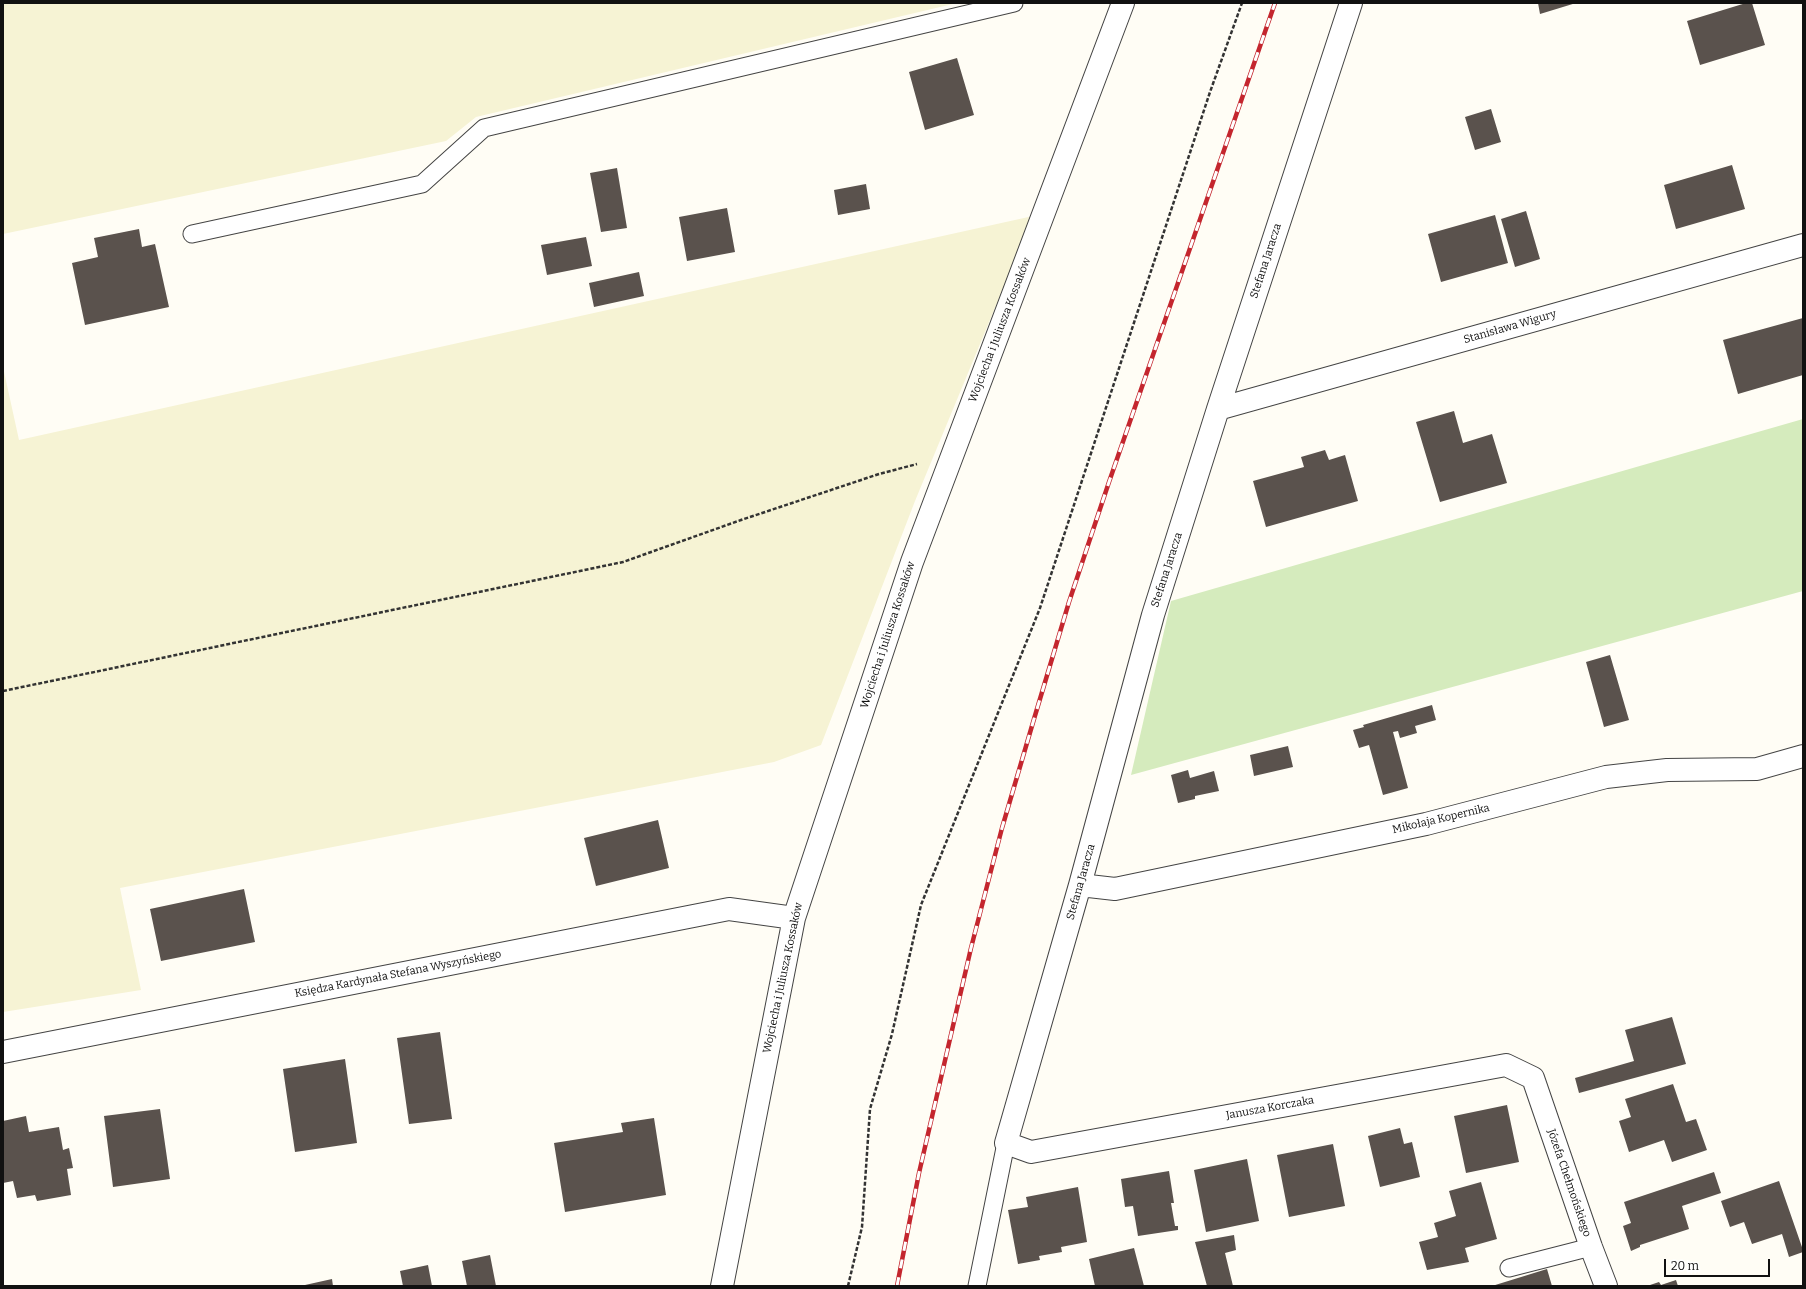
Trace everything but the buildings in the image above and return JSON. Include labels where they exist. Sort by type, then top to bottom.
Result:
[{"type":"street","name":"Wojciecha i Juliusza Kossaków","points":[[722,1286],[794,918],[912,562],[1122,3]]},
{"type":"street","name":"Stefana Jaracza","points":[[1006,1143],[1080,885],[1153,615],[1218,409],[1351,3]]},
{"type":"street","name":"Stanisława Wigury","points":[[1218,409],[1803,245]]},
{"type":"street","name":"Mikołaja Kopernika","points":[[1080,885],[1115,889],[1426,824],[1606,778],[1667,770],[1757,769],[1803,756]]},
{"type":"street","name":"Księdza Kardynała Stefana Wyszyńskiego","points":[[3,1052],[729,909],[794,918]]},
{"type":"street","name":"Janusza Korczaka","points":[[1006,1143],[1031,1152],[1506,1065],[1533,1078]]},
{"type":"street","name":"Józefa Chełmońskiego","points":[[1533,1078],[1591,1248],[1606,1286]]},
{"type":"lane","points":[[192,234],[422,184],[484,128],[1014,3]]},
{"type":"lane","points":[[977,1286],[1006,1143]]},
{"type":"lane","points":[[1509,1268],[1591,1248]]},
{"type":"path","points":[[848,1286],[862,1227],[870,1109],[892,1034],[922,905],[1040,608],[1210,92],[1242,3]]},
{"type":"path","points":[[3,691],[622,562],[879,474],[952,455]]},
{"type":"shaded area","points":[[3,3],[957,3],[476,117],[446,141],[3,234]]},
{"type":"shaded area","points":[[1033,216],[915,501],[821,745],[774,762],[120,888],[141,990],[3,1012],[3,367],[19,440]]},
{"type":"green space","points":[[1803,419],[1803,591],[1131,775],[1171,601]]},
{"type":"railway","points":[[897,1286],[919,1173],[971,948],[1002,828],[1034,719],[1069,602],[1109,482],[1275,3]]}]
